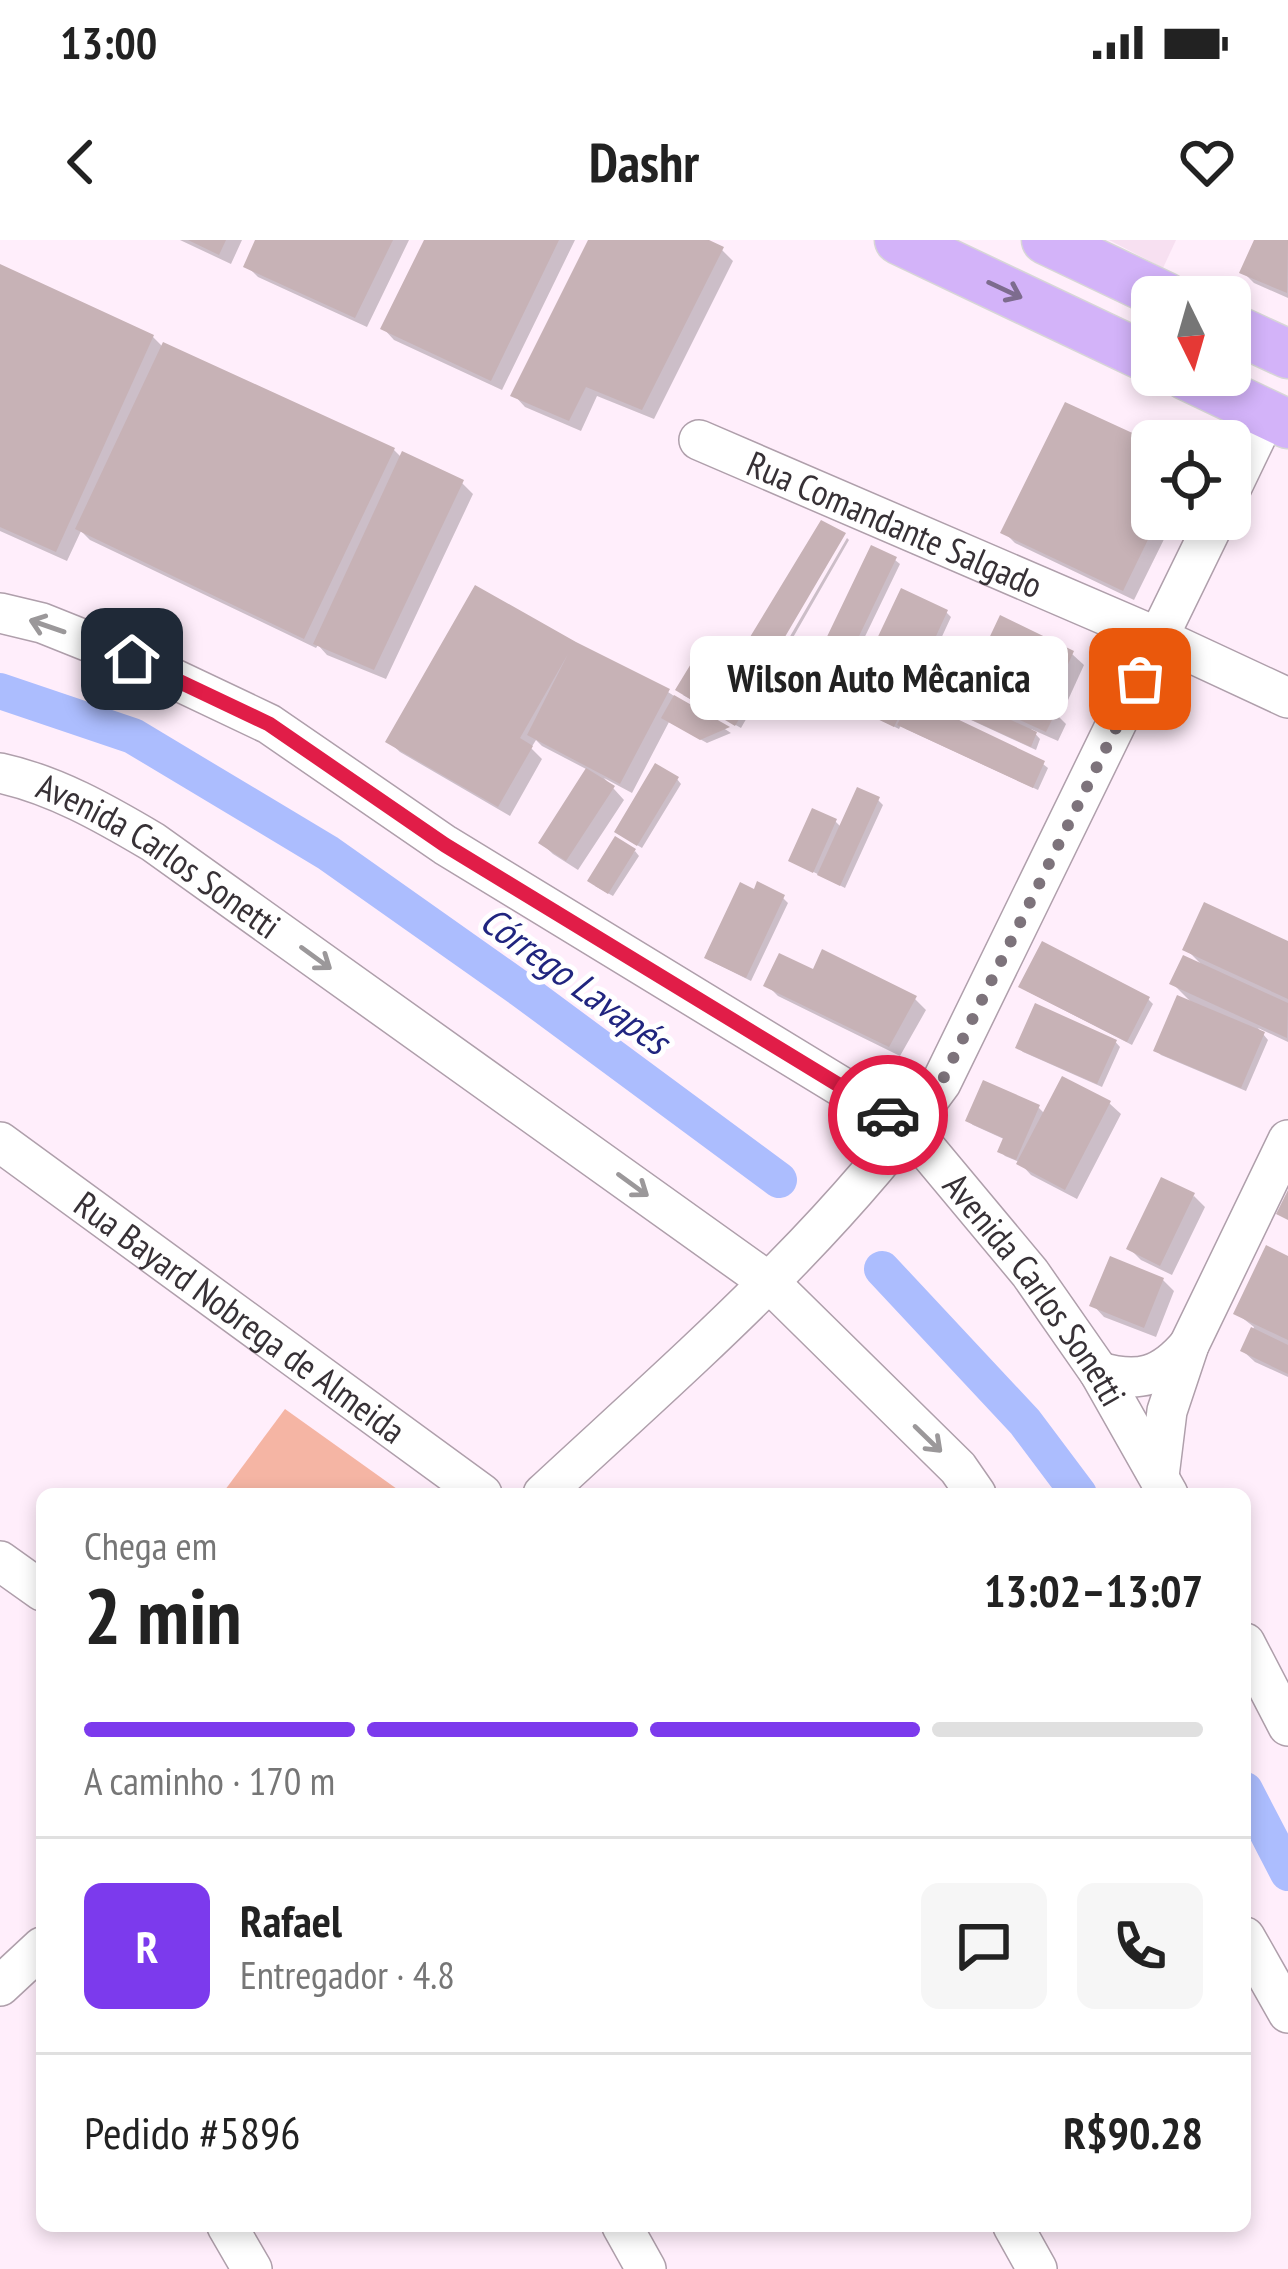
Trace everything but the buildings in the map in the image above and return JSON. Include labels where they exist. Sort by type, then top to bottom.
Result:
[{"type":"main road","points":[[899,240],[1131,349]]},
{"type":"main road","points":[[1046,240],[1131,280]]},
{"type":"main road","points":[[1251,336],[1288,353]]},
{"type":"main road","points":[[1229,396],[1277,419]]},
{"type":"street","points":[[1251,459],[1277,419]]},
{"type":"street","name":"Rua Comandante Salgado","points":[[699,440],[1160,638],[1288,698]]},
{"type":"street","points":[[549,1488],[780,1273],[866,1179],[941,1083],[1206,540]]},
{"type":"street","name":"Avenida Carlos Sonetti","points":[[0,613],[42,623],[132,659],[269,724],[445,845],[909,1128],[1030,1273],[1099,1372],[1163,1485]]},
{"type":"street","name":"Avenida Carlos Sonetti","points":[[0,773],[91,806],[153,842],[780,1273],[972,1488]]},
{"type":"street","points":[[1163,1485],[1167,1411],[1189,1345],[1288,1140]]},
{"type":"street","name":"Rua Bayard Nobrega de Almeida","points":[[0,1142],[474,1488]]},
{"type":"street","points":[[1099,1372],[1144,1377],[1171,1366],[1189,1345]]},
{"type":"street","points":[[0,1561],[36,1588]]},
{"type":"street","points":[[1251,1655],[1288,1726]]},
{"type":"street","points":[[1251,1948],[1288,2013]]},
{"type":"street","points":[[229,2232],[251,2269]]},
{"type":"street","points":[[625,2232],[646,2269]]},
{"type":"street","points":[[1016,2232],[1037,2269]]},
{"type":"shaded area","points":[[1109,240],[1176,240],[1163,268]]},
{"type":"shaded area","points":[[285,1409],[396,1488],[226,1488]]},
{"type":"waterway","name":"Córrego Lavapés","points":[[0,691],[133,736],[328,853],[779,1180]]},
{"type":"waterway","name":"Córrego Lavapés","points":[[882,1269],[1025,1422],[1074,1488]]},
{"type":"waterway","name":"Córrego Lavapés","points":[[1251,1802],[1288,1873]]},
{"type":"way so far","points":[[888,1115],[909,1128],[941,1083],[1140,679]]},
{"type":"place","name":"Wilson Auto Mêcanica","points":[[1140,679]]},
{"type":"route","points":[[132,659],[269,724],[445,845],[888,1115]]}]
